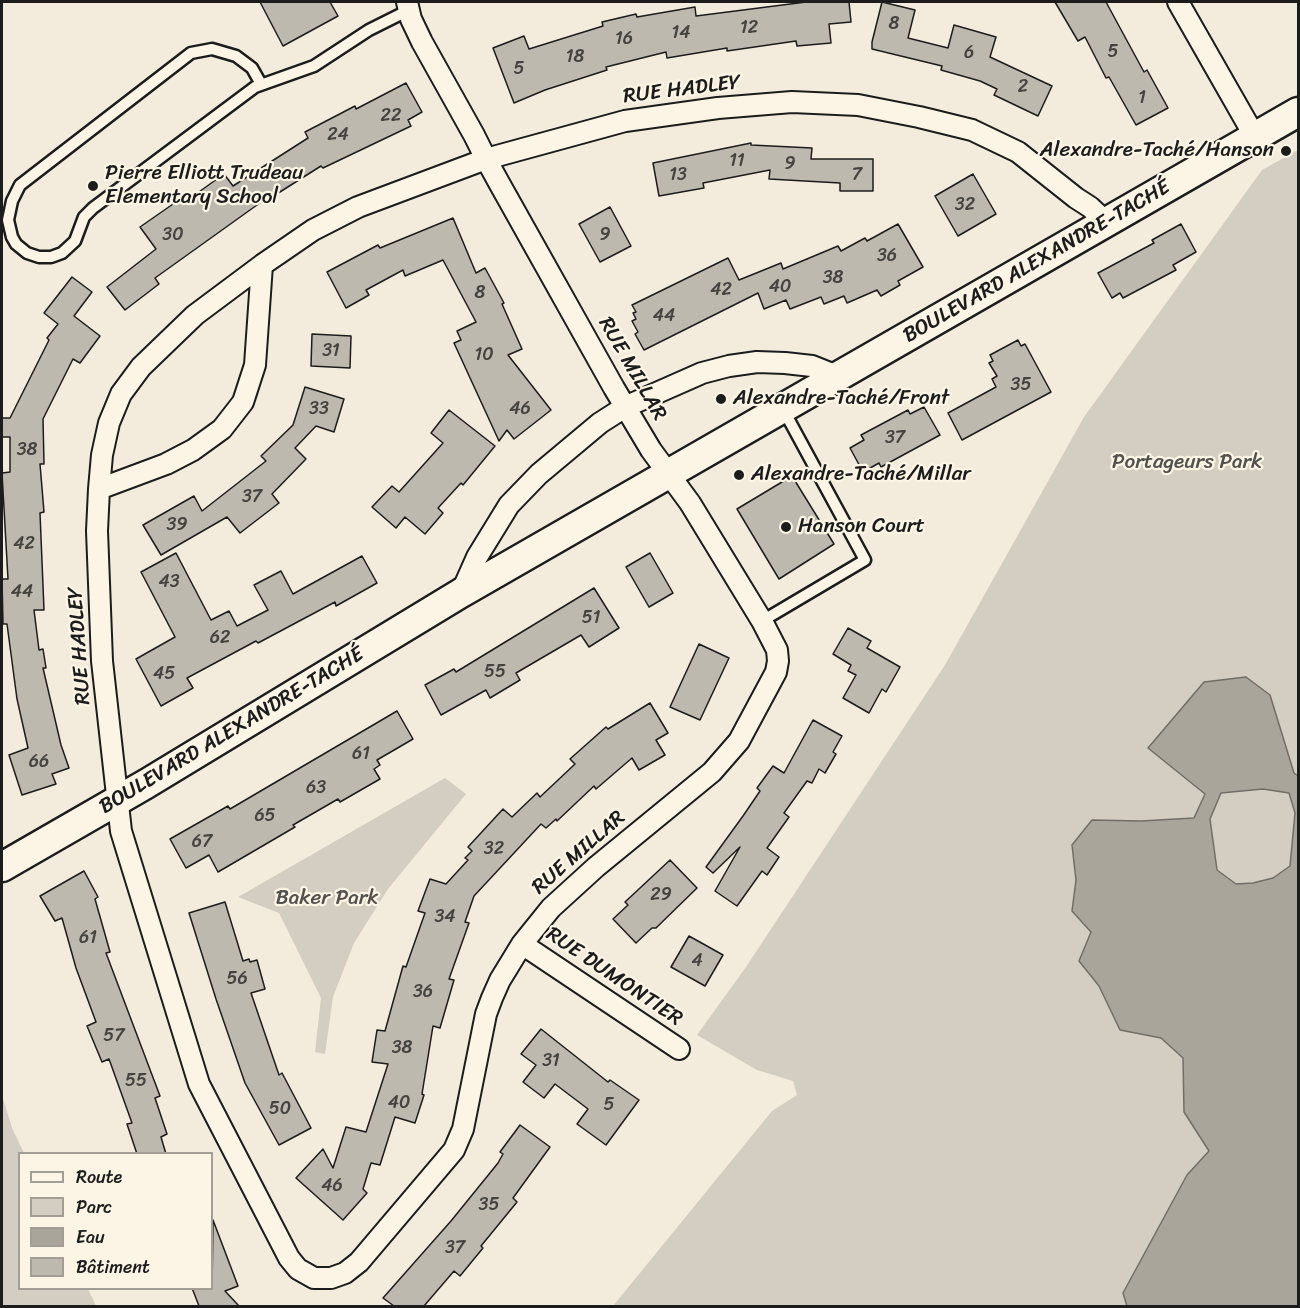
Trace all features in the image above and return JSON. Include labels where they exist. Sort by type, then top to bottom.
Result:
[{"type":"main road","name":"BOULEVARD ALEXANDRE-TACHÉ","points":[[2,867],[118,801],[461,594],[1299,112]]},
{"type":"street","points":[[1178,2],[1255,137]]},
{"type":"street","name":"RUE MILLAR","points":[[118,801],[121,831],[199,1084],[289,1258],[298,1269],[314,1278],[331,1278],[345,1274],[359,1262],[454,1150],[463,1129],[486,1014],[500,980],[522,944],[551,908],[596,867],[712,772],[739,741],[776,672],[777,650],[762,621],[690,503],[651,450],[625,407],[422,42],[408,6]]},
{"type":"street","name":"RUE HADLEY","points":[[118,801],[102,661],[97,531],[102,455],[109,423],[121,394],[141,367],[195,315],[313,230],[358,207],[486,159],[625,121],[718,108],[792,102],[858,105],[972,130],[1018,152],[1106,222]]},
{"type":"street","points":[[99,489],[166,464],[193,450],[222,429],[243,402],[255,365],[262,265]]},
{"type":"street","points":[[461,594],[477,557],[509,506],[539,474],[600,423],[625,407],[702,373],[729,366],[757,362],[785,363],[812,366],[837,376]]},
{"type":"street","name":"RUE DUMONTIER","points":[[522,944],[679,1049]]},
{"type":"lane","points":[[261,84],[252,68],[236,56],[212,49],[191,53],[23,182],[9,210],[10,229],[16,244],[27,254],[39,257],[51,257],[62,253],[72,245],[84,218],[93,208],[261,84],[314,66],[408,6]]},
{"type":"lane","points":[[762,621],[864,560],[782,408]]},
{"type":"green space","name":"Portageurs Park","points":[[1298,150],[1298,776],[1294,773],[1205,794],[1194,818],[1141,821],[1092,820],[1072,845],[1076,880],[1072,911],[1091,932],[1079,961],[1099,986],[1120,1030],[1161,1038],[1183,1058],[1184,1112],[1209,1152],[1187,1175],[1123,1293],[1127,1306],[613,1306],[772,1111],[797,1095],[793,1081],[757,1070],[697,1035],[746,967],[945,665],[1084,417],[1262,170]]},
{"type":"green space","name":"Baker Park","points":[[445,778],[466,794],[388,889],[354,943],[333,997],[325,1054],[315,1052],[321,998],[279,913],[238,897]]},
{"type":"green space","points":[[1263,789],[1289,792],[1295,813],[1290,867],[1273,878],[1236,884],[1217,870],[1210,819],[1221,793]]},
{"type":"green space","points":[[2,1095],[12,1128],[24,1152],[18,1152],[18,1290],[88,1290],[96,1306],[2,1306]]},
{"type":"water","points":[[1246,677],[1270,695],[1294,773],[1298,776],[1298,1306],[1127,1306],[1123,1293],[1187,1175],[1209,1151],[1184,1112],[1183,1058],[1161,1038],[1120,1030],[1099,986],[1079,961],[1091,932],[1072,911],[1076,880],[1072,845],[1092,820],[1141,821],[1194,818],[1205,794],[1148,748],[1204,682]],"holes":[[[1263,789],[1289,793],[1295,813],[1290,866],[1273,878],[1236,884],[1217,870],[1210,819],[1221,793]]]},
{"type":"building","points":[[260,2],[330,2],[338,16],[283,46]]},
{"type":"building","points":[[806,2],[849,2],[851,22],[829,24],[831,43],[797,46],[796,41],[727,51],[727,48],[667,58],[666,52],[606,67],[607,70],[545,90],[514,103],[493,48],[524,36],[529,49],[603,26],[602,22],[636,14],[637,17],[695,7],[696,16]]},
{"type":"building","points":[[882,2],[915,10],[908,38],[948,48],[954,25],[996,37],[990,57],[1052,86],[1038,116],[994,95],[997,89],[980,81],[941,70],[942,66],[872,49]]},
{"type":"building","points":[[1055,2],[1106,2],[1144,72],[1147,70],[1168,108],[1136,125],[1109,77],[1106,78],[1085,37],[1078,41]]},
{"type":"building","points":[[406,83],[422,112],[408,120],[411,126],[323,168],[321,166],[272,197],[271,195],[155,278],[159,284],[125,310],[107,287],[156,249],[140,227],[186,195],[189,199],[224,174],[233,186],[308,138],[305,132]]},
{"type":"building","points":[[751,143],[751,145],[812,148],[811,159],[873,159],[873,191],[840,191],[840,183],[769,179],[770,170],[703,183],[704,188],[659,196],[653,163]]},
{"type":"building","points":[[973,174],[996,214],[958,236],[935,196]]},
{"type":"building","points":[[610,207],[631,246],[600,262],[579,224]]},
{"type":"building","points":[[453,218],[476,273],[485,268],[504,303],[502,304],[522,349],[508,355],[551,410],[514,439],[507,430],[499,441],[454,343],[461,340],[457,331],[476,322],[443,260],[405,276],[403,270],[366,290],[369,295],[346,308],[327,272],[378,245],[380,248]]},
{"type":"building","points":[[898,224],[923,267],[898,281],[900,285],[881,296],[877,290],[847,303],[844,296],[824,304],[821,297],[790,309],[786,300],[764,309],[758,293],[644,350],[635,334],[638,332],[632,321],[636,319],[633,313],[636,312],[632,305],[728,258],[739,280],[781,263],[783,269],[838,246],[841,251],[865,238],[867,241]]},
{"type":"building","points":[[1181,224],[1196,252],[1173,265],[1176,270],[1123,298],[1120,293],[1112,298],[1098,273],[1154,243],[1152,240]]},
{"type":"building","points":[[72,277],[92,292],[74,316],[100,336],[80,363],[73,359],[43,419],[44,464],[40,464],[44,512],[40,513],[44,610],[34,610],[39,650],[43,649],[46,668],[43,668],[61,745],[69,768],[52,774],[56,784],[22,795],[9,755],[28,748],[17,699],[7,624],[3,624],[2,579],[8,579],[2,473],[10,472],[10,437],[2,437],[2,418],[10,418],[49,340],[47,338],[58,324],[44,313]]},
{"type":"building","points":[[312,334],[351,336],[350,368],[311,366]]},
{"type":"building","points":[[1018,340],[1021,346],[1025,344],[1051,392],[962,440],[948,413],[996,387],[992,379],[997,376],[989,363],[993,361],[990,355]]},
{"type":"building","points":[[305,387],[344,399],[334,432],[316,426],[295,448],[306,459],[272,494],[279,503],[240,533],[227,517],[161,555],[143,525],[194,496],[202,511],[266,461],[261,456],[293,425]]},
{"type":"building","points":[[924,407],[940,435],[881,467],[879,463],[863,472],[850,448],[864,440],[861,435],[908,410],[910,414]]},
{"type":"building","points":[[449,410],[495,446],[463,485],[461,483],[438,508],[443,513],[425,534],[405,517],[396,528],[372,507],[392,486],[399,492],[443,443],[431,433]]},
{"type":"building","name":"Hanson Court","points":[[792,476],[834,544],[779,579],[737,509]]},
{"type":"building","points":[[176,553],[211,620],[229,611],[237,626],[268,610],[254,585],[281,571],[293,594],[362,556],[377,583],[336,606],[335,602],[258,643],[256,641],[187,678],[193,688],[161,706],[136,659],[175,637],[141,572]]},
{"type":"building","points":[[650,553],[673,593],[649,607],[626,567]]},
{"type":"building","points":[[594,588],[619,628],[589,647],[581,635],[516,673],[520,680],[490,698],[486,690],[441,715],[425,685],[454,669],[456,672]]},
{"type":"building","points":[[848,628],[871,641],[867,648],[900,667],[886,692],[882,689],[869,713],[843,698],[856,675],[848,671],[851,665],[833,654]]},
{"type":"building","points":[[699,644],[729,658],[700,720],[670,707]]},
{"type":"building","points":[[650,703],[668,733],[656,740],[665,755],[639,770],[632,758],[596,789],[594,786],[557,821],[556,819],[546,828],[541,824],[474,896],[465,922],[469,923],[449,979],[454,980],[440,1028],[433,1026],[422,1094],[424,1095],[415,1123],[395,1117],[380,1165],[371,1163],[363,1189],[367,1193],[343,1220],[296,1178],[323,1149],[333,1168],[346,1127],[366,1132],[388,1064],[372,1062],[377,1030],[385,1031],[403,966],[406,967],[425,913],[418,911],[430,879],[446,884],[468,860],[465,858],[472,851],[468,847],[503,809],[512,817],[537,793],[540,797],[575,764],[570,759],[606,727],[608,729]]},
{"type":"building","points":[[397,711],[413,739],[377,760],[380,765],[374,769],[380,779],[340,802],[338,799],[218,872],[209,855],[186,868],[170,839],[228,806],[230,809]]},
{"type":"building","points":[[813,720],[842,736],[833,752],[836,754],[825,773],[819,769],[812,783],[807,781],[784,813],[789,817],[767,848],[779,857],[767,875],[762,871],[737,906],[715,891],[740,847],[713,873],[706,867],[760,791],[757,788],[773,766],[784,773]]},
{"type":"building","points":[[670,860],[697,888],[656,928],[652,928],[636,943],[613,919],[628,905],[625,902]]},
{"type":"building","points":[[84,871],[98,897],[95,899],[110,952],[106,953],[160,1096],[155,1098],[167,1134],[161,1137],[165,1152],[136,1152],[127,1124],[132,1123],[109,1059],[102,1062],[87,1026],[96,1022],[76,968],[62,918],[55,921],[40,896]]},
{"type":"building","points":[[225,902],[243,961],[257,960],[265,989],[251,993],[279,1075],[282,1073],[311,1128],[279,1145],[245,1083],[189,913]]},
{"type":"building","points":[[689,936],[723,955],[705,986],[671,967]]},
{"type":"building","points":[[541,1029],[608,1082],[610,1080],[639,1100],[606,1145],[577,1124],[588,1109],[555,1084],[544,1098],[523,1082],[536,1065],[521,1054]]},
{"type":"building","points":[[520,1125],[550,1147],[513,1198],[517,1202],[481,1246],[483,1248],[460,1276],[454,1271],[424,1306],[394,1306],[383,1298],[451,1221],[498,1163],[503,1154],[500,1152]]},
{"type":"building","points":[[213,1220],[238,1286],[225,1291],[239,1306],[199,1306],[193,1290],[213,1290]]},
{"type":"place","name":"Alexandre-Taché/Hanson","points":[[1286,151]]},
{"type":"place","name":"Pierre Elliott Trudeau Elementary School","points":[[93,186]]},
{"type":"place","name":"Alexandre-Taché/Front","points":[[721,399]]},
{"type":"place","name":"Alexandre-Taché/Millar","points":[[739,475]]},
{"type":"place","name":"Hanson Court","points":[[786,527]]}]
